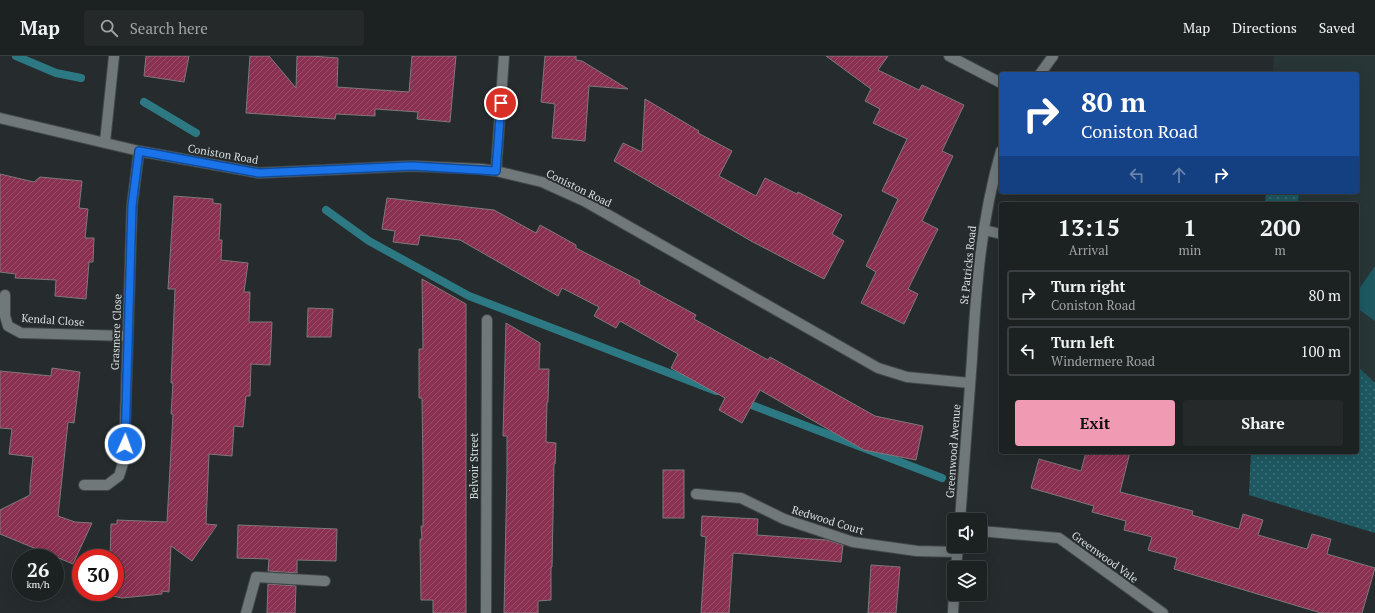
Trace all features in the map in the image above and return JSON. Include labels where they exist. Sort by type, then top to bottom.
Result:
[{"type":"street","points":[[105,142],[114,56]]},
{"type":"street","points":[[496,171],[504,56]]},
{"type":"street","points":[[949,56],[999,82]]},
{"type":"street","points":[[1041,72],[1053,56]]},
{"type":"street","name":"Coniston Road","points":[[0,118],[139,151],[259,173],[412,166],[496,171],[542,182],[584,201],[878,368],[907,377],[970,383]]},
{"type":"street","name":"Grasmere Close","points":[[84,485],[107,485],[119,476],[124,460],[132,206],[139,151]]},
{"type":"street","name":"St Patricks Road","points":[[970,383],[978,273],[992,181],[999,158]]},
{"type":"street","points":[[984,230],[999,234]]},
{"type":"street","name":"Kendal Close","points":[[5,295],[5,316],[8,326],[21,333],[128,336]]},
{"type":"street","name":"Belvoir Street","points":[[486,613],[487,320]]},
{"type":"street","name":"Greenwood Avenue","points":[[961,513],[970,383]]},
{"type":"street","name":"Redwood Court","points":[[696,494],[741,498],[784,519],[853,542],[918,551],[947,550]]},
{"type":"street","name":"Greenwood Vale","points":[[987,533],[1059,538],[1163,613]]},
{"type":"street","points":[[246,613],[256,577],[325,581]]},
{"type":"street","points":[[953,613],[954,601]]},
{"type":"shaded area","points":[[1274,56],[1375,56],[1375,383],[1359,368],[1359,202],[1298,202],[1299,194],[1359,194],[1359,72],[1273,72]]},
{"type":"shaded area","points":[[1266,194],[1299,194],[1298,202],[1265,202]]},
{"type":"shaded area","points":[[1375,266],[1375,321],[1359,309],[1359,289]]},
{"type":"shaded area","points":[[1359,368],[1375,383],[1375,533],[1249,495],[1251,454],[1359,454]]},
{"type":"building","points":[[146,56],[189,56],[184,82],[144,76]]},
{"type":"building","points":[[250,56],[269,56],[296,88],[297,56],[311,56],[338,58],[337,87],[409,92],[412,56],[456,56],[450,122],[417,119],[418,112],[375,109],[375,116],[336,114],[335,119],[246,113]]},
{"type":"building","points":[[545,56],[576,56],[576,60],[582,61],[628,89],[589,86],[585,141],[552,138],[555,104],[541,102]]},
{"type":"building","points":[[826,56],[888,56],[878,70],[919,90],[922,85],[964,105],[942,151],[953,156],[922,221],[938,229],[908,289],[918,294],[904,324],[861,303],[876,272],[866,266],[898,199],[882,191],[907,139],[873,123],[880,109],[865,101],[871,89]]},
{"type":"building","points":[[645,99],[699,131],[698,133],[732,151],[719,176],[756,196],[765,178],[797,194],[798,192],[842,215],[832,234],[844,241],[824,279],[751,241],[614,161],[623,143],[642,152]]},
{"type":"building","points":[[0,174],[34,182],[40,177],[82,181],[79,208],[88,209],[85,238],[94,238],[93,262],[89,262],[86,299],[55,296],[56,280],[15,278],[16,274],[0,272]]},
{"type":"building","points":[[174,196],[213,199],[213,203],[221,204],[219,240],[222,240],[221,260],[248,263],[244,292],[250,292],[249,322],[272,322],[270,365],[251,364],[250,396],[246,396],[243,427],[234,426],[232,456],[209,454],[206,524],[217,525],[192,561],[171,546],[169,592],[162,591],[162,594],[124,598],[124,549],[110,549],[111,524],[117,524],[117,520],[167,522],[173,414],[171,414],[173,383],[171,383],[175,289],[168,289]]},
{"type":"building","points":[[387,198],[494,210],[536,233],[540,225],[576,245],[576,248],[640,281],[639,284],[696,315],[694,319],[768,360],[770,357],[875,416],[923,426],[916,460],[864,450],[760,390],[742,423],[719,410],[725,398],[671,368],[678,354],[620,321],[616,328],[594,316],[599,307],[562,288],[558,296],[460,240],[420,235],[418,245],[393,242],[395,231],[382,229]]},
{"type":"building","points":[[422,279],[466,304],[466,613],[433,613],[433,600],[421,600],[420,539],[422,539],[421,526],[423,526],[423,469],[422,398],[419,398],[419,349],[423,349]]},
{"type":"building","points":[[308,308],[333,309],[331,337],[307,337]]},
{"type":"building","points":[[506,323],[540,343],[539,369],[549,369],[546,442],[556,443],[554,464],[551,600],[538,601],[538,613],[504,613],[507,436],[503,436]]},
{"type":"building","points":[[52,368],[80,372],[74,423],[68,422],[58,516],[75,522],[92,523],[80,549],[72,549],[72,564],[64,560],[64,549],[36,549],[0,534],[0,510],[30,495],[33,457],[9,454],[12,429],[0,428],[0,371],[51,376]]},
{"type":"building","points":[[1085,454],[1130,454],[1120,492],[1193,511],[1192,515],[1239,529],[1243,514],[1263,520],[1258,535],[1307,549],[1312,534],[1331,539],[1327,554],[1375,568],[1362,613],[1321,613],[1174,569],[1177,558],[1148,550],[1152,537],[1124,530],[1126,521],[1092,512],[1094,506],[1031,488],[1039,459],[1081,471]]},
{"type":"building","points":[[663,470],[684,470],[684,518],[663,518]]},
{"type":"building","points":[[702,516],[758,519],[757,535],[827,540],[843,545],[841,562],[733,553],[729,613],[701,613],[706,537],[701,536]]},
{"type":"building","points":[[238,525],[337,529],[336,561],[297,560],[297,573],[268,571],[269,559],[237,558]]},
{"type":"building","points":[[871,565],[900,567],[896,613],[868,613]]},
{"type":"building","points":[[268,584],[296,586],[295,613],[267,613]]},
{"type":"waterway","points":[[16,56],[56,73],[81,78]]},
{"type":"waterway","points":[[144,102],[196,133]]},
{"type":"waterway","points":[[326,210],[369,241],[469,296],[716,391]]},
{"type":"waterway","points":[[741,401],[942,478]]},
{"type":"route","points":[[125,444],[132,206],[139,151],[259,173],[412,166],[496,171],[501,103]]}]
